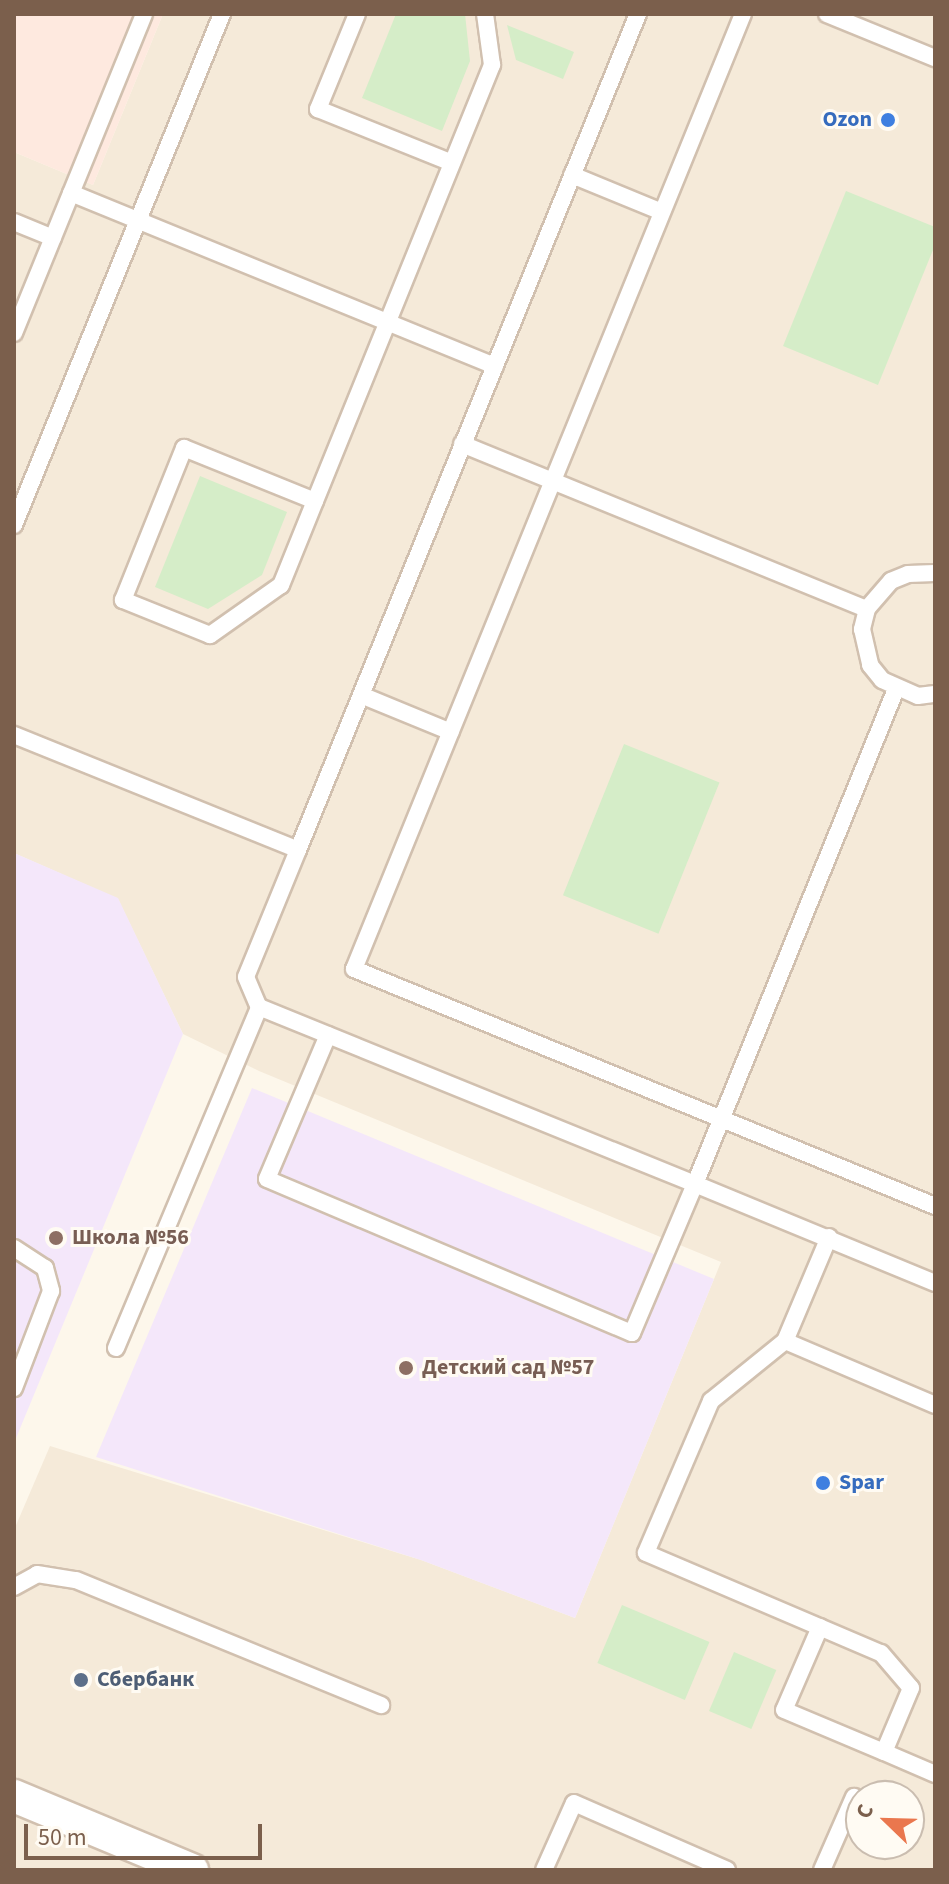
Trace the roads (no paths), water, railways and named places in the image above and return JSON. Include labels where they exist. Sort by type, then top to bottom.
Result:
[{"type":"street","points":[[14,1796],[192,1870]]},
{"type":"lane","points":[[14,333],[144,14]]},
{"type":"lane","points":[[14,525],[222,14]]},
{"type":"lane","points":[[357,14],[318,109],[452,163]]},
{"type":"lane","points":[[315,501],[184,448],[123,600],[210,635],[281,585],[492,65],[485,14]]},
{"type":"lane","points":[[638,14],[246,977],[259,1007],[829,1237],[935,1283]]},
{"type":"lane","points":[[743,14],[354,969],[935,1206]]},
{"type":"lane","points":[[827,14],[935,58]]},
{"type":"lane","points":[[572,175],[662,212]]},
{"type":"lane","points":[[71,193],[495,366]]},
{"type":"lane","points":[[14,222],[53,238]]},
{"type":"lane","points":[[462,444],[867,609]]},
{"type":"lane","points":[[935,573],[908,574],[891,581],[867,609],[862,629],[867,656],[896,689],[935,694]]},
{"type":"lane","points":[[328,1035],[267,1179],[632,1333],[896,689]]},
{"type":"lane","points":[[361,695],[451,732]]},
{"type":"lane","points":[[14,735],[298,850]]},
{"type":"lane","points":[[116,1348],[259,1007]]},
{"type":"lane","points":[[829,1237],[785,1341],[711,1401],[646,1553],[881,1653],[911,1688],[884,1752]]},
{"type":"lane","points":[[14,1248],[45,1268],[51,1291],[14,1388]]},
{"type":"lane","points":[[785,1341],[935,1405]]},
{"type":"lane","points":[[14,1587],[37,1574],[76,1580],[381,1705]]},
{"type":"lane","points":[[820,1627],[784,1710],[935,1774]]},
{"type":"lane","points":[[544,1870],[574,1803],[727,1870]]},
{"type":"lane","points":[[822,1870],[845,1818]]},
{"type":"place","name":"Ozon","points":[[888,120]]},
{"type":"place","name":"Школа №56","points":[[56,1238]]},
{"type":"place","name":"Детский сад №57","points":[[406,1368]]},
{"type":"place","name":"Spar","points":[[823,1483]]},
{"type":"place","name":"Сбербанк","points":[[81,1680]]}]
